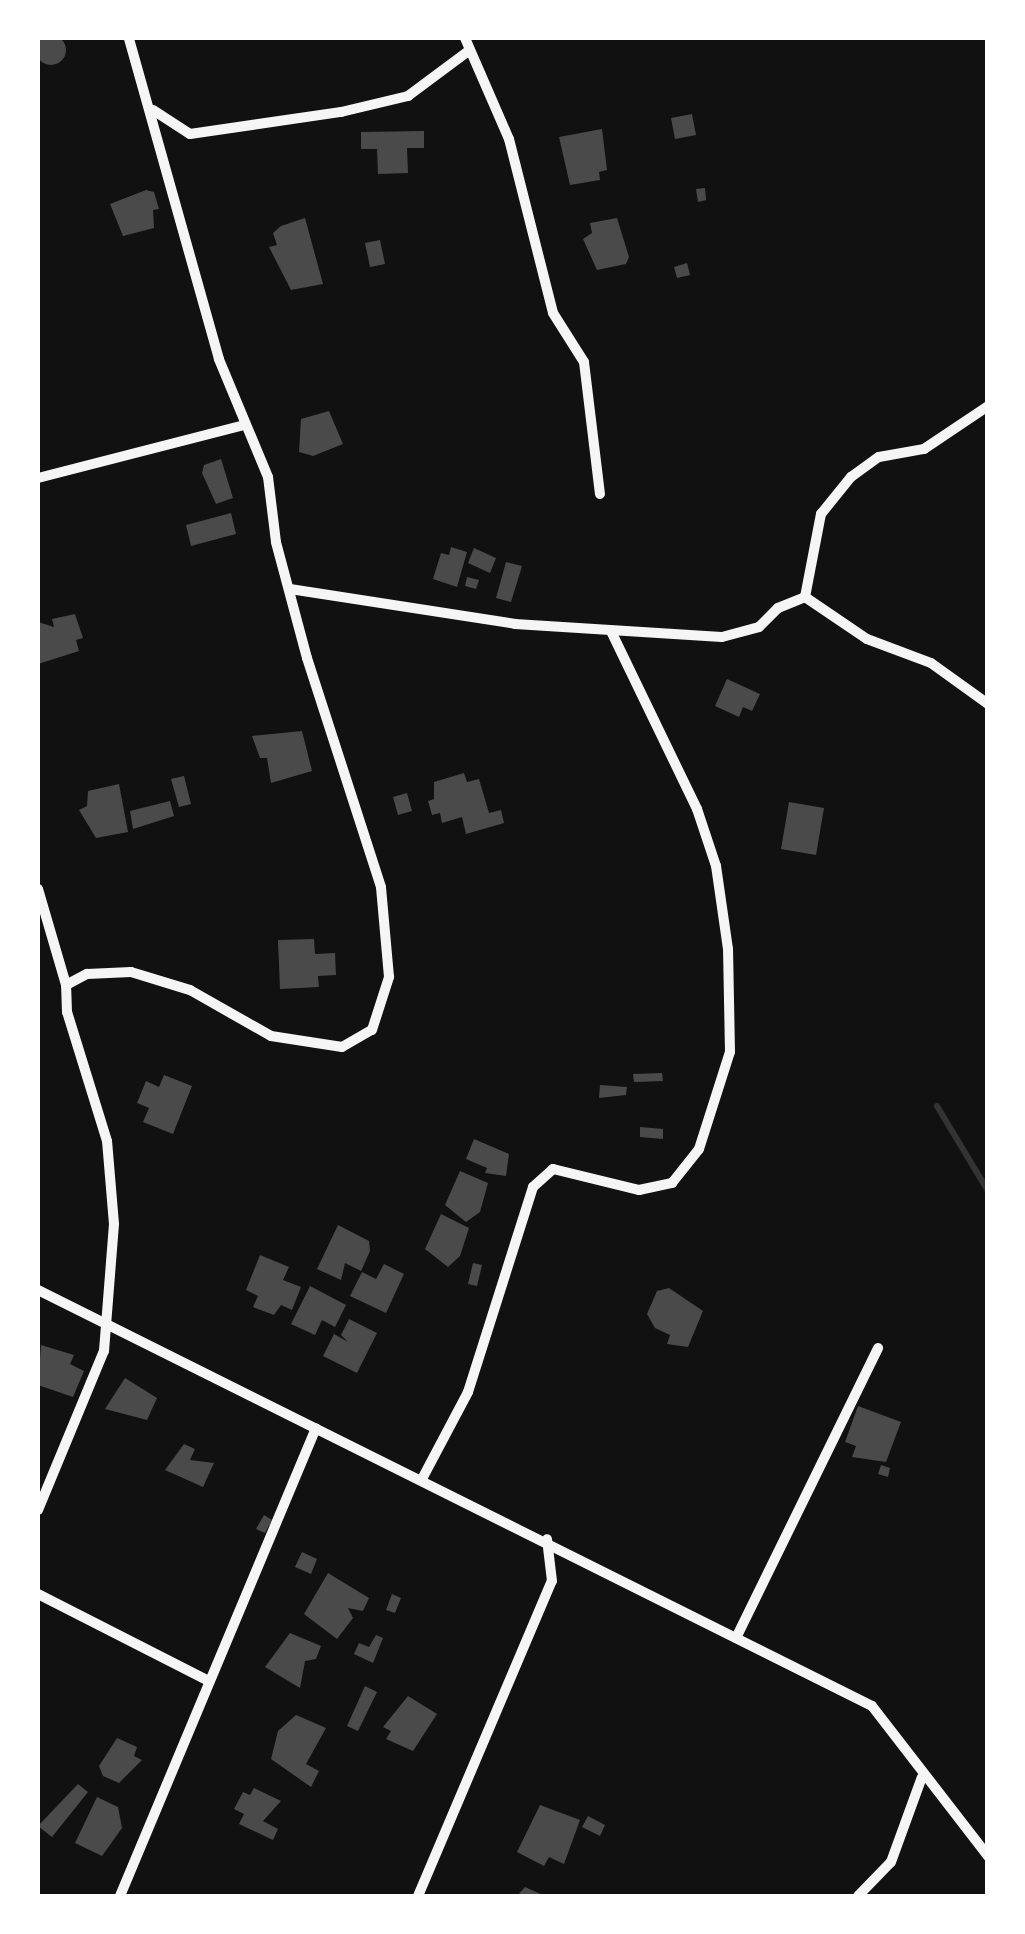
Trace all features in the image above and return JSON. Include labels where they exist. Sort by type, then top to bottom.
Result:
[{"type":"street","points":[[66,985],[87,974],[131,972],[190,990],[271,1036],[342,1046],[372,1030],[390,977],[381,888],[290,588],[268,477],[219,359],[129,38]]},
{"type":"street","points":[[465,38],[510,139],[554,313],[584,362],[600,494]]},
{"type":"street","points":[[150,107],[190,134],[341,112],[408,96],[470,50]]},
{"type":"street","points":[[806,597],[815,532],[842,487],[870,461],[924,449],[988,406]]},
{"type":"street","points":[[38,478],[244,425]]},
{"type":"street","points":[[290,588],[515,624],[740,635],[806,597]]},
{"type":"street","points":[[806,597],[867,639],[930,663],[988,704]]},
{"type":"street","points":[[422,1478],[468,1392],[532,1187],[553,1169],[639,1190],[672,1184],[699,1149],[730,1052],[728,948],[712,850],[611,631]]},
{"type":"street","points":[[38,889],[66,985],[67,1012],[114,1186],[99,1370],[38,1510]]},
{"type":"street","points":[[38,1290],[547,1539],[872,1706],[922,1778],[988,1856]]},
{"type":"street","points":[[736,1638],[878,1348]]},
{"type":"street","points":[[120,1896],[316,1428]]},
{"type":"street","points":[[418,1896],[552,1581],[547,1539]]},
{"type":"street","points":[[38,1594],[208,1680]]},
{"type":"street","points":[[858,1896],[891,1862],[922,1778]]},
{"type":"building","points":[[51,35],[62,39],[66,50],[62,61],[51,65],[40,61],[36,50],[40,39]]},
{"type":"building","points":[[692,114],[696,135],[675,139],[671,118]]},
{"type":"building","points":[[602,129],[607,170],[599,172],[600,180],[570,185],[559,137]]},
{"type":"building","points":[[424,131],[424,148],[407,148],[408,173],[378,174],[377,149],[361,149],[361,132]]},
{"type":"building","points":[[705,188],[706,200],[698,202],[696,189]]},
{"type":"building","points":[[146,190],[154,192],[159,209],[153,210],[154,228],[123,236],[110,204]]},
{"type":"building","points":[[305,218],[323,284],[291,290],[269,247],[277,245],[273,233],[281,226]]},
{"type":"building","points":[[617,218],[629,257],[626,264],[597,270],[583,239],[592,233],[590,223]]},
{"type":"building","points":[[380,240],[385,264],[370,267],[365,243]]},
{"type":"building","points":[[687,263],[690,275],[677,278],[674,267]]},
{"type":"building","points":[[329,411],[343,444],[313,456],[299,452],[301,419]]},
{"type":"building","points":[[221,459],[233,498],[216,504],[202,473],[204,465]]},
{"type":"building","points":[[231,513],[236,534],[191,546],[186,525]]},
{"type":"building","points":[[451,547],[467,552],[457,587],[433,579],[441,553],[449,555]]},
{"type":"building","points":[[474,548],[496,558],[490,573],[468,563]]},
{"type":"building","points":[[506,562],[522,566],[511,602],[496,598]]},
{"type":"building","points":[[467,577],[479,580],[476,589],[465,586]]},
{"type":"building","points":[[75,614],[83,638],[76,640],[79,651],[38,664],[38,622],[54,627],[52,619]]},
{"type":"building","points":[[727,679],[760,694],[752,711],[743,707],[739,717],[715,706]]},
{"type":"building","points":[[302,731],[312,771],[271,783],[267,758],[260,758],[252,736]]},
{"type":"building","points":[[464,773],[467,782],[479,779],[489,813],[501,810],[504,823],[466,834],[462,817],[442,823],[440,813],[432,815],[428,801],[434,799],[434,782]]},
{"type":"building","points":[[184,776],[191,804],[179,807],[171,779]]},
{"type":"building","points":[[119,784],[128,832],[96,838],[79,810],[87,806],[88,791]]},
{"type":"building","points":[[407,793],[412,811],[398,815],[393,797]]},
{"type":"building","points":[[170,801],[174,816],[133,829],[130,811]]},
{"type":"building","points":[[789,802],[824,808],[816,855],[781,849]]},
{"type":"building","points":[[314,939],[315,954],[335,953],[336,975],[318,976],[319,987],[280,989],[278,940]]},
{"type":"building","points":[[662,1073],[663,1081],[634,1082],[633,1074]]},
{"type":"building","points":[[164,1075],[192,1086],[173,1134],[143,1122],[149,1108],[137,1103],[146,1081],[159,1087]]},
{"type":"building","points":[[600,1085],[627,1087],[626,1095],[599,1098]]},
{"type":"building","points":[[640,1127],[663,1129],[663,1139],[640,1137]]},
{"type":"building","points":[[474,1139],[509,1154],[506,1176],[485,1173],[487,1168],[466,1159]]},
{"type":"building","points":[[460,1171],[488,1183],[480,1212],[466,1222],[445,1205]]},
{"type":"building","points":[[441,1214],[469,1228],[460,1256],[448,1267],[425,1249]]},
{"type":"building","points":[[338,1225],[369,1241],[370,1251],[361,1271],[345,1263],[341,1280],[317,1269]]},
{"type":"building","points":[[260,1255],[289,1267],[283,1280],[301,1287],[292,1310],[281,1305],[274,1315],[253,1307],[258,1296],[246,1290]]},
{"type":"building","points":[[473,1263],[482,1265],[477,1286],[468,1284]]},
{"type":"building","points":[[384,1264],[404,1274],[386,1313],[350,1296],[362,1272],[376,1279]]},
{"type":"building","points":[[310,1286],[346,1305],[335,1327],[322,1320],[315,1335],[291,1324]]},
{"type":"building","points":[[669,1288],[703,1311],[688,1347],[667,1344],[670,1335],[655,1328],[647,1314],[657,1291]]},
{"type":"building","points":[[349,1319],[377,1333],[357,1373],[323,1356],[334,1334],[348,1342],[341,1335]]},
{"type":"building","points":[[41,1345],[74,1355],[70,1364],[84,1371],[73,1397],[38,1385]]},
{"type":"building","points":[[125,1378],[157,1398],[147,1420],[105,1409]]},
{"type":"building","points":[[858,1406],[901,1422],[886,1462],[852,1457],[856,1446],[845,1442]]},
{"type":"building","points":[[184,1444],[195,1449],[190,1460],[214,1463],[203,1487],[165,1470]]},
{"type":"building","points":[[881,1465],[890,1468],[888,1477],[878,1474]]},
{"type":"building","points":[[264,1515],[272,1520],[265,1533],[256,1529]]},
{"type":"building","points":[[302,1552],[317,1559],[311,1574],[295,1567]]},
{"type":"building","points":[[328,1573],[369,1598],[363,1611],[348,1608],[353,1618],[337,1639],[304,1614]]},
{"type":"building","points":[[392,1594],[401,1598],[395,1613],[386,1610]]},
{"type":"building","points":[[290,1633],[321,1646],[316,1659],[305,1661],[300,1688],[265,1667]]},
{"type":"building","points":[[376,1635],[383,1638],[373,1663],[354,1654],[359,1643],[369,1647]]},
{"type":"building","points":[[365,1686],[377,1692],[358,1731],[347,1726]]},
{"type":"building","points":[[408,1696],[437,1714],[413,1751],[386,1739],[391,1731],[383,1727]]},
{"type":"building","points":[[296,1715],[326,1728],[306,1764],[319,1771],[311,1787],[271,1759],[278,1731]]},
{"type":"building","points":[[117,1738],[137,1747],[134,1756],[142,1760],[119,1783],[103,1776],[99,1766]]},
{"type":"building","points":[[78,1784],[88,1792],[52,1837],[38,1826]]},
{"type":"building","points":[[254,1788],[281,1801],[263,1821],[278,1829],[273,1840],[239,1824],[244,1814],[234,1809],[243,1792],[250,1795]]},
{"type":"building","points":[[97,1797],[118,1807],[122,1828],[102,1856],[75,1843]]},
{"type":"building","points":[[540,1805],[580,1820],[564,1864],[549,1857],[544,1866],[517,1852]]},
{"type":"building","points":[[588,1816],[605,1825],[600,1836],[582,1827]]},
{"type":"building","points":[[525,1887],[545,1896],[517,1896]]},
{"type":"waterway","points":[[937,1106],[988,1191]]}]
